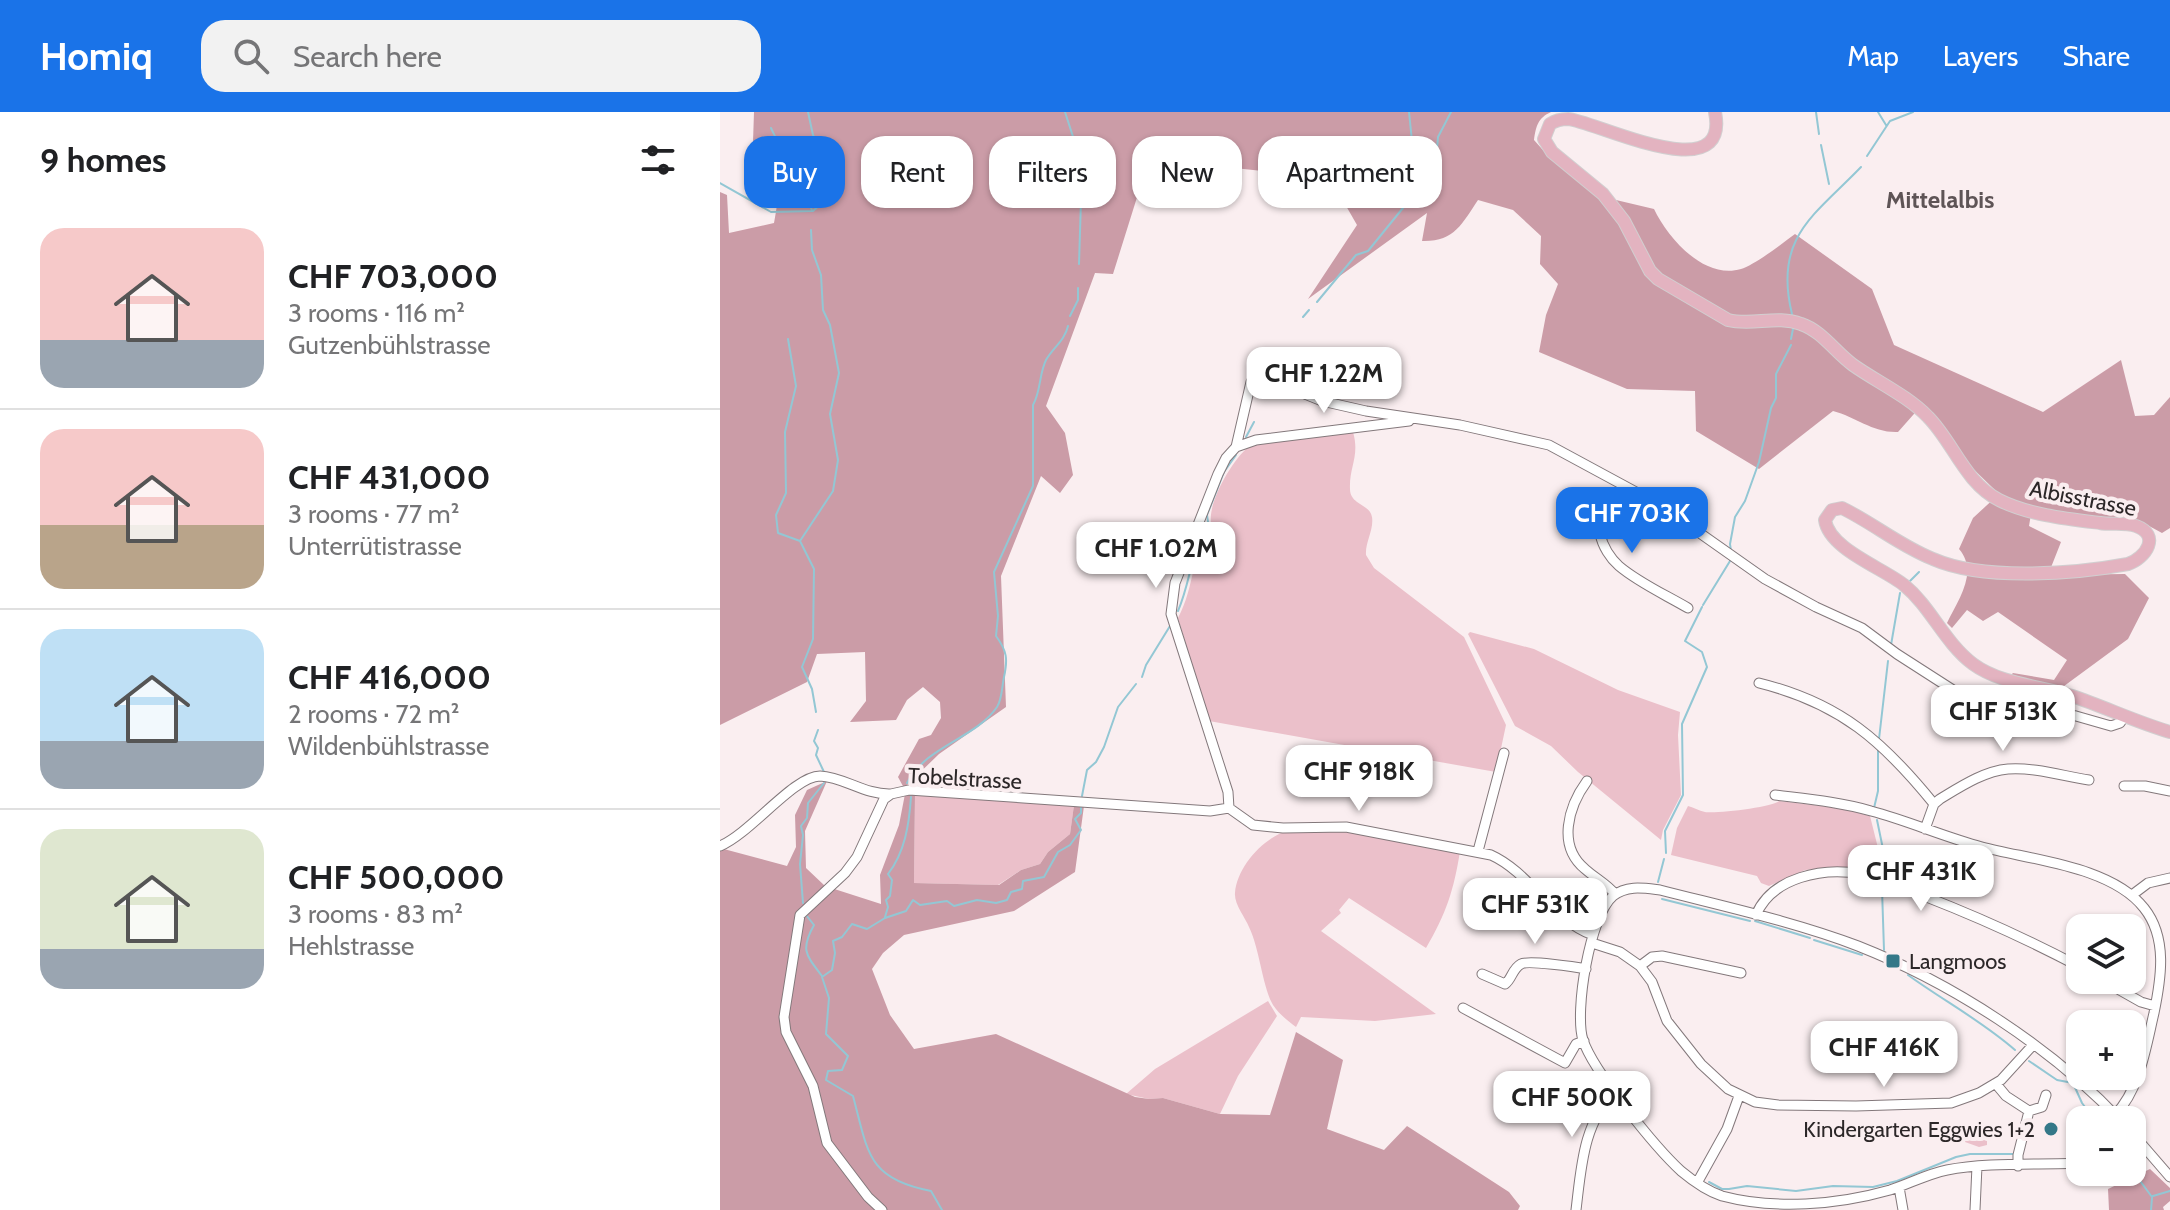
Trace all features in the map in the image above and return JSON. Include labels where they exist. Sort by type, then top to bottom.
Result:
[{"type":"main road","name":"Albisstrasse","points":[[1715,112],[1716,124],[1712,136],[1702,146],[1688,150],[1642,143],[1565,119],[1550,124],[1544,139],[1552,152],[1603,194],[1624,221],[1650,271],[1658,279],[1728,320],[1783,320],[1812,329],[1847,361],[1927,416],[1961,463],[1985,490],[1998,499],[2052,516],[2133,525],[2143,530],[2148,540],[2146,553],[2128,564],[1990,573],[1931,559],[1842,508],[1832,510],[1825,520],[1827,529],[1841,543],[1909,590],[1950,641],[1978,667],[2170,732]]},
{"type":"street","points":[[1236,447],[1251,382],[1275,382],[1322,401],[1460,425],[1549,445],[1686,522],[1765,579],[1809,604],[1862,628],[1953,690],[1976,700],[2076,716],[2111,726],[2120,723],[2124,717]]},
{"type":"street","points":[[1420,420],[1256,440],[1236,447],[1218,474],[1171,599],[1175,631],[1228,792],[1229,808],[1253,825],[1346,827],[1478,851],[1512,866],[1549,903],[1593,939],[1640,966],[1652,982],[1661,1007],[1675,1031],[1709,1073],[1739,1096],[1755,1102],[1778,1105],[1934,1105],[1965,1099],[1996,1084],[2033,1045]]},
{"type":"street","points":[[1652,501],[1619,504],[1606,511],[1599,524],[1601,540],[1619,567],[1688,608]]},
{"type":"street","points":[[1759,683],[1804,696],[1850,720],[1909,774],[1934,804]]},
{"type":"street","points":[[1478,851],[1504,753]]},
{"type":"street","points":[[1925,829],[1934,804],[1977,779],[2006,769],[2089,780]]},
{"type":"street","points":[[720,846],[743,833],[806,779],[827,777],[869,792],[891,794]]},
{"type":"street","points":[[1587,781],[1575,800],[1568,844],[1583,868],[1615,894]]},
{"type":"street","points":[[2124,786],[2170,791]]},
{"type":"street","name":"Tobelstrasse","points":[[882,1210],[868,1197],[827,1143],[813,1086],[786,1032],[784,1017],[800,915],[845,873],[857,857],[876,812],[891,794],[909,790],[1210,811],[1229,808]]},
{"type":"street","points":[[869,792],[876,803],[876,812]]},
{"type":"street","points":[[1775,795],[1844,804],[2106,879],[2132,895],[2146,911],[2160,943],[2161,958],[2155,1006],[2136,1079],[2123,1106]]},
{"type":"street","points":[[1756,915],[1765,898],[1773,891],[1799,878],[1836,872],[1860,874],[1984,920],[2066,960]]},
{"type":"street","points":[[2132,895],[2148,883],[2170,878]]},
{"type":"street","points":[[2066,1164],[1945,1170],[1899,1187],[1833,1202],[1786,1205],[1733,1199],[1697,1183],[1672,1162],[1616,1092],[1595,1064],[1584,1041],[1579,1007],[1601,910],[1615,894],[1630,888],[1660,890],[1848,942],[1943,986],[2033,1045],[2105,1106]]},
{"type":"street","points":[[1640,966],[1652,957],[1662,956],[1741,973]]},
{"type":"street","points":[[1482,974],[1505,984],[1510,981],[1515,969],[1529,962],[1586,969]]},
{"type":"street","points":[[2127,994],[2155,1006]]},
{"type":"street","points":[[1463,1008],[1565,1063],[1576,1044],[1584,1041]]},
{"type":"street","points":[[1996,1084],[2006,1096],[2029,1111]]},
{"type":"street","points":[[1576,1210],[1592,1124],[1600,1109],[1616,1092]]},
{"type":"street","points":[[2029,1111],[2042,1107],[2046,1095]]},
{"type":"street","points":[[1697,1183],[1727,1129],[1739,1096]]},
{"type":"street","points":[[2018,1166],[2029,1111]]},
{"type":"street","points":[[2146,1149],[2170,1177]]},
{"type":"street","points":[[1975,1210],[1977,1166]]},
{"type":"street","points":[[1899,1187],[1903,1210]]},
{"type":"shaded area","points":[[754,112],[1551,112],[1540,120],[1536,131],[1534,140],[1542,149],[1603,202],[1616,200],[1654,209],[1678,244],[1714,268],[1727,271],[1746,267],[1795,234],[1872,289],[1894,345],[2043,412],[2121,360],[2135,416],[2154,415],[2170,397],[2170,528],[2162,533],[2138,520],[2104,520],[2032,508],[2029,526],[2061,542],[2048,575],[2125,574],[2149,598],[2128,639],[2060,689],[2010,676],[2013,673],[2054,680],[2067,660],[1998,612],[1983,621],[1967,610],[1952,628],[1947,623],[1967,576],[1965,558],[1959,549],[1973,518],[1999,494],[1960,456],[1921,406],[1898,432],[1881,430],[1833,411],[1759,469],[1696,431],[1695,391],[1627,389],[1539,352],[1546,315],[1558,284],[1540,264],[1541,236],[1513,210],[1478,200],[1462,224],[1450,235],[1422,241],[1427,213],[1308,299],[1357,225],[1347,208],[1442,208],[1442,136],[1258,136],[1258,170],[1242,169],[1242,136],[1132,136],[1134,208],[1113,274],[1095,273],[1046,406],[1065,433],[1073,475],[1060,493],[1041,476],[1001,576],[1006,707],[939,754],[904,788],[898,777],[919,739],[931,735],[941,718],[940,702],[923,687],[907,700],[896,720],[850,722],[866,701],[865,652],[817,654],[807,682],[720,725],[720,192],[727,195],[729,233],[774,223],[776,208],[845,208],[845,136],[753,136]]},
{"type":"shaded area","points":[[1353,432],[1355,448],[1351,494],[1368,509],[1372,517],[1366,555],[1374,568],[1464,637],[1506,725],[1496,772],[1209,721],[1178,618],[1222,482],[1249,446]]},
{"type":"shaded area","points":[[1468,634],[1534,649],[1618,690],[1680,712],[1681,795],[1661,840],[1551,746],[1515,726]]},
{"type":"shaded area","points":[[827,781],[805,831],[806,868],[825,886],[881,904],[880,875],[899,825],[905,794],[915,794],[914,883],[999,885],[1021,870],[1040,864],[1048,852],[1070,834],[1074,805],[1084,806],[1075,872],[1014,911],[904,935],[883,953],[872,969],[890,1015],[914,1049],[996,1034],[1135,1097],[1163,1098],[1220,1114],[1270,1115],[1296,1032],[1343,1060],[1327,1129],[1384,1150],[1407,1126],[1509,1192],[1520,1206],[1518,1210],[720,1210],[720,848],[787,866],[796,847],[795,815],[807,790]]},
{"type":"shaded area","points":[[915,794],[1074,805],[1070,834],[1048,852],[1040,864],[1021,870],[998,885],[914,883]]},
{"type":"shaded area","points":[[1779,801],[1839,808],[1870,816],[1878,848],[1878,870],[1872,868],[1869,872],[1838,867],[1805,870],[1769,886],[1761,883],[1757,876],[1671,855],[1677,828],[1688,806],[1705,812],[1720,812],[1756,808]]},
{"type":"shaded area","points":[[1290,830],[1351,832],[1460,851],[1448,901],[1426,948],[1349,898],[1339,910],[1341,913],[1321,931],[1436,1014],[1375,1021],[1301,1017],[1296,1027],[1275,1008],[1266,988],[1253,936],[1235,893],[1241,873],[1254,854],[1271,839]]},
{"type":"shaded area","points":[[1268,1001],[1277,1016],[1238,1076],[1220,1114],[1163,1098],[1149,1099],[1126,1094],[1155,1069]]},
{"type":"shaded area","points":[[1972,1130],[1981,1134],[1987,1145],[1979,1147],[1965,1142],[1964,1134]]},
{"type":"shaded area","points":[[2150,1169],[2170,1188],[2170,1201],[2163,1207],[2164,1210],[2109,1210],[2108,1189],[2114,1186],[2146,1186],[2146,1171]]},
{"type":"waterway","points":[[808,112],[813,135],[836,167],[829,197],[813,211]]},
{"type":"waterway","points":[[1065,112],[1077,149],[1070,170],[1078,178],[1075,191],[1081,200],[1079,264]]},
{"type":"waterway","points":[[1409,112],[1411,136]]},
{"type":"waterway","points":[[1317,302],[1356,255],[1368,251],[1407,203],[1425,174],[1427,165],[1436,161],[1438,137],[1451,112]]},
{"type":"waterway","points":[[1816,112],[1819,134]]},
{"type":"waterway","points":[[1878,112],[1886,125]]},
{"type":"waterway","points":[[1867,156],[1890,121],[1913,112]]},
{"type":"waterway","points":[[771,128],[780,149],[787,183],[812,210]]},
{"type":"waterway","points":[[1821,145],[1829,184]]},
{"type":"waterway","points":[[1792,314],[1788,265],[1793,246],[1814,214],[1861,167]]},
{"type":"waterway","points":[[720,183],[771,212],[812,211]]},
{"type":"waterway","points":[[811,230],[812,250],[821,275],[823,310],[830,325],[839,373],[830,414],[838,460],[833,491],[800,541],[814,569],[813,639],[802,667],[812,689],[816,712]]},
{"type":"waterway","points":[[1070,316],[1078,300],[1078,288]]},
{"type":"waterway","points":[[1303,317],[1309,310]]},
{"type":"waterway","points":[[907,783],[926,760],[988,718],[1000,701],[1006,660],[996,636],[998,616],[994,572],[1033,486],[1033,405],[1046,360],[1062,340],[1068,326]]},
{"type":"waterway","points":[[1791,339],[1793,329]]},
{"type":"waterway","points":[[788,339],[796,386],[785,432],[786,493],[776,515],[778,533],[800,541]]},
{"type":"waterway","points":[[1731,551],[1735,517],[1745,501],[1759,462],[1776,398],[1776,374],[1791,345]]},
{"type":"waterway","points":[[1270,375],[1282,350]]},
{"type":"waterway","points":[[1246,437],[1254,422]]},
{"type":"waterway","points":[[1178,611],[1198,544],[1208,522],[1207,515],[1224,472],[1236,455]]},
{"type":"waterway","points":[[1703,605],[1730,561]]},
{"type":"waterway","points":[[1909,582],[1919,572]]},
{"type":"waterway","points":[[1891,645],[1900,593]]},
{"type":"waterway","points":[[1666,853],[1665,831],[1683,795],[1682,724],[1707,667],[1702,652],[1685,641],[1702,607]]},
{"type":"waterway","points":[[1142,677],[1170,626]]},
{"type":"waterway","points":[[1879,739],[1888,661]]},
{"type":"waterway","points":[[1082,796],[1087,770],[1096,762],[1104,747],[1118,707],[1136,684]]},
{"type":"waterway","points":[[818,730],[814,741],[824,772]]},
{"type":"waterway","points":[[1874,808],[1878,791],[1878,750]]},
{"type":"waterway","points":[[803,903],[801,826],[807,818],[808,803],[824,783]]},
{"type":"waterway","points":[[885,917],[892,880],[888,874],[905,838],[911,797]]},
{"type":"waterway","points":[[942,1210],[931,1191],[910,1186],[882,1170],[867,1148],[853,1096],[826,1080],[828,1071],[842,1070],[848,1056],[826,1034],[829,998],[822,977],[832,970],[835,953],[833,941],[842,937],[852,924],[867,929],[885,918],[906,911],[913,900],[920,905],[947,901],[954,906],[977,900],[996,903],[1007,900],[1011,892],[1022,889],[1023,881],[1044,877],[1058,852],[1070,845],[1081,830],[1075,819],[1081,813],[1081,807]]},
{"type":"waterway","points":[[1877,820],[1883,849],[1883,874]]},
{"type":"waterway","points":[[1658,882],[1664,859]]},
{"type":"waterway","points":[[1882,889],[1884,950]]},
{"type":"waterway","points":[[1662,899],[1750,921]]},
{"type":"waterway","points":[[806,915],[814,925],[807,941],[807,952],[822,976]]},
{"type":"waterway","points":[[1755,921],[1810,938]]},
{"type":"waterway","points":[[1814,940],[1862,955]]},
{"type":"waterway","points":[[1908,975],[2015,1050]]},
{"type":"waterway","points":[[2029,1061],[2057,1080],[2073,1083],[2084,1106]]},
{"type":"waterway","points":[[1709,1182],[1722,1189],[1747,1186],[1796,1191],[1833,1186],[1873,1187],[1897,1181],[1956,1157],[2013,1154]]},
{"type":"waterway","points":[[2144,1186],[2152,1197]]},
{"type":"waterway","points":[[2153,1196],[2170,1191]]},
{"type":"waterway","points":[[2151,1210],[2152,1198]]},
{"type":"place","name":"Langmoos","points":[[1893,961]]},
{"type":"place","name":"Kindergarten Eggwies 1+2","points":[[2051,1129]]},
{"type":"district","name":"Mittelalbis","points":[[1940,200]]}]
